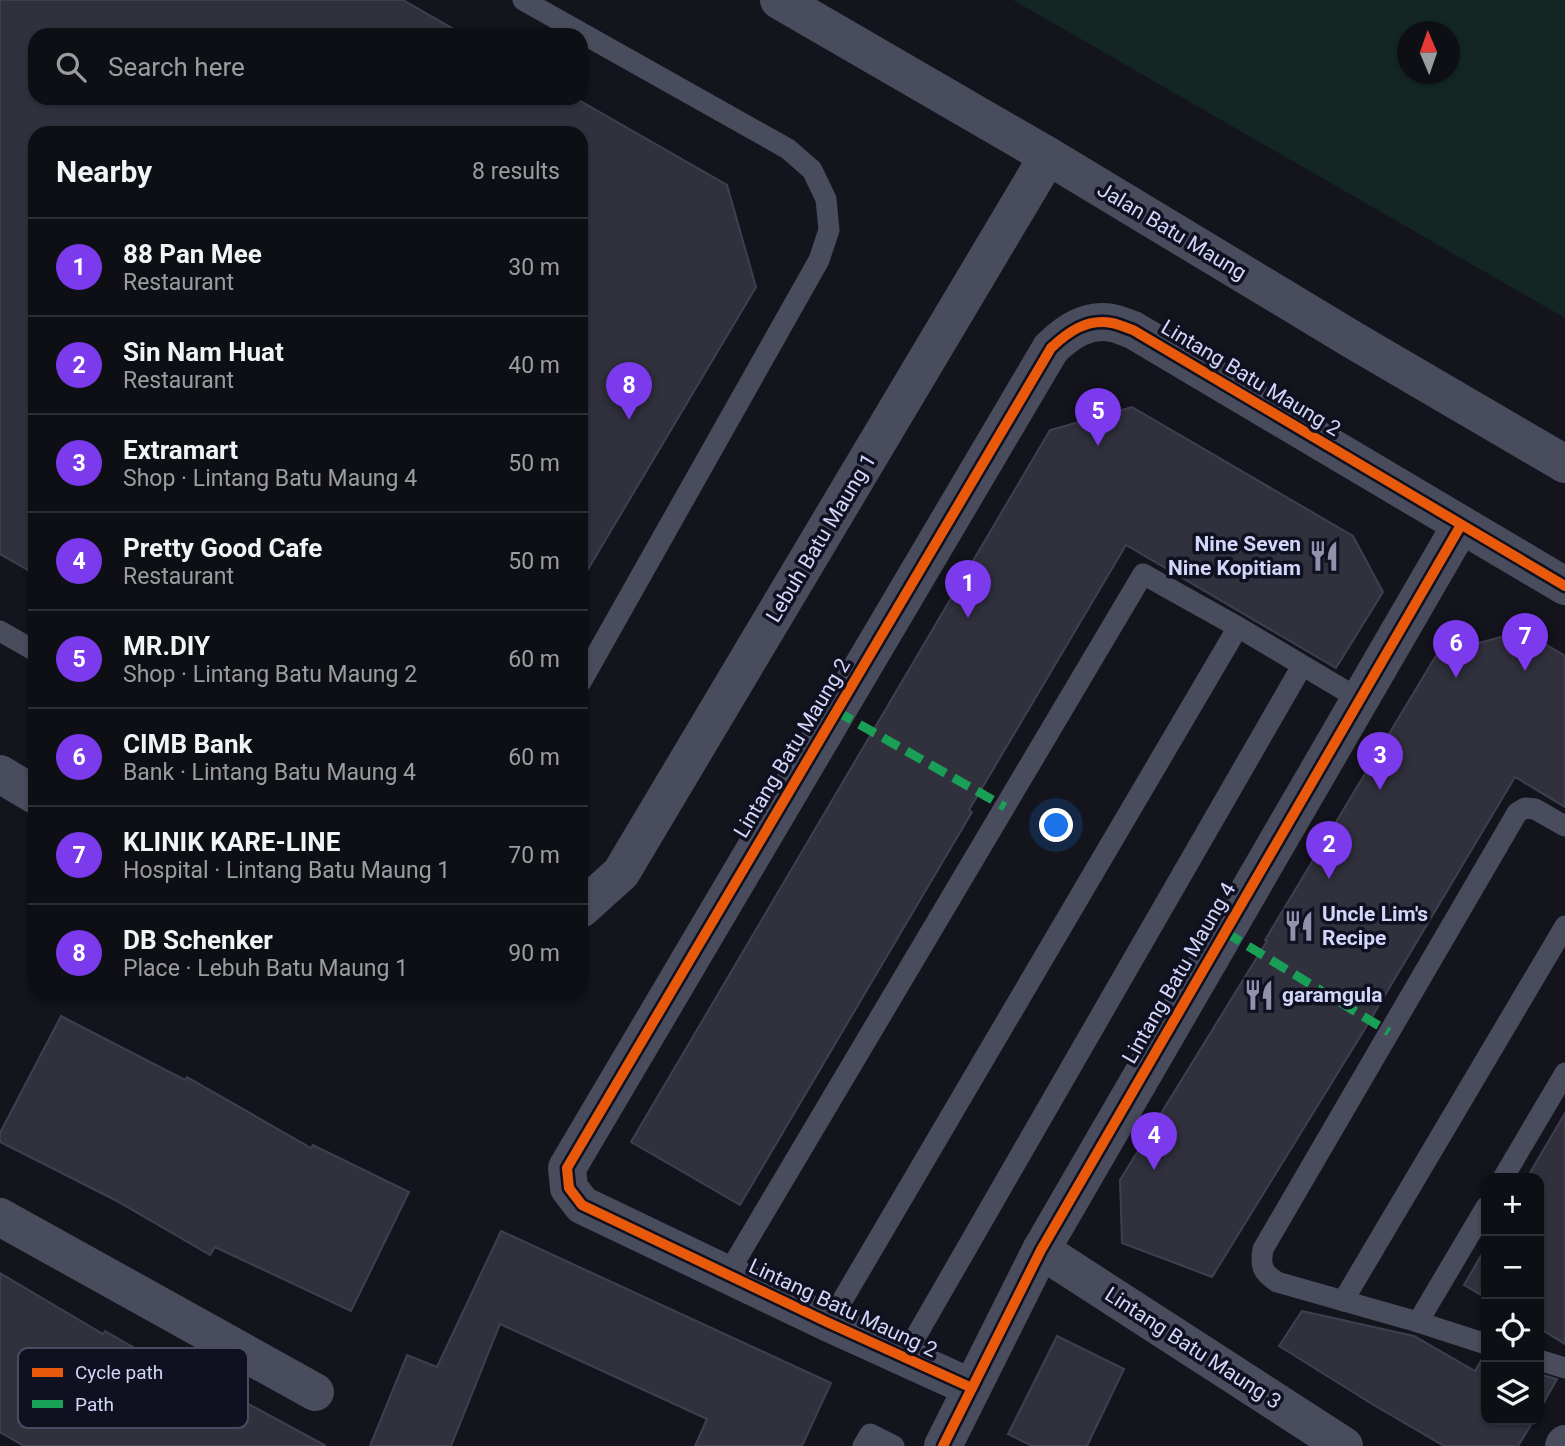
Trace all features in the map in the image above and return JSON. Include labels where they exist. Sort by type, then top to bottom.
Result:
[{"type":"street","name":"Jalan Batu Maung","points":[[779,0],[1048,156],[1565,464]]},
{"type":"street","name":"Lebuh Batu Maung 1","points":[[588,903],[621,873],[1048,156]]},
{"type":"street","name":"Lintang Batu Maung 2","points":[[972,1388],[582,1205],[569,1188],[567,1168],[1051,348],[1067,333],[1089,323],[1110,322],[1133,330],[1565,586]]},
{"type":"street","name":"Lintang Batu Maung 4","points":[[943,1446],[1041,1250],[1461,525]]},
{"type":"street","points":[[0,774],[28,791]]},
{"type":"street","points":[[0,1217],[236,1348]]},
{"type":"street","name":"Lintang Batu Maung 3","points":[[1041,1250],[1329,1442]]},
{"type":"street","points":[[248,1355],[315,1392]]},
{"type":"lane","points":[[523,0],[573,28]]},
{"type":"lane","points":[[588,37],[788,149],[812,170],[827,199],[829,230],[819,260],[588,670]]},
{"type":"lane","points":[[727,1275],[1143,574],[1359,699]]},
{"type":"lane","points":[[829,1323],[1238,627]]},
{"type":"lane","points":[[0,631],[28,647]]},
{"type":"lane","points":[[904,1357],[1302,666]]},
{"type":"lane","points":[[1481,1342],[1276,1282],[1266,1275],[1261,1261],[1263,1249],[1517,813],[1525,807],[1535,809],[1565,827]]},
{"type":"lane","points":[[1343,1301],[1565,926]]},
{"type":"lane","points":[[1506,1173],[1565,1073]]},
{"type":"lane","points":[[1418,1322],[1481,1215]]},
{"type":"lane","points":[[1544,1362],[1565,1368]]},
{"type":"lane","points":[[863,1446],[870,1434],[894,1446]]},
{"type":"green space","points":[[1013,0],[1565,0],[1565,318]]},
{"type":"building","points":[[0,0],[403,0],[452,28],[28,28],[28,105],[587,105],[727,185],[756,287],[588,569],[588,126],[28,126],[28,570],[0,554]]},
{"type":"building","points":[[1132,407],[1353,536],[1383,592],[1336,668],[1126,545],[740,1205],[631,1142],[1050,430]]},
{"type":"building","points":[[1523,631],[1565,656],[1565,807],[1515,777],[1363,1032],[1212,1277],[1122,1243],[1120,1180],[1267,941],[1265,940],[1437,654]]},
{"type":"building","points":[[61,1016],[185,1080],[187,1077],[311,1148],[313,1145],[409,1192],[351,1311],[215,1247],[210,1255],[115,1200],[0,1142],[0,1133]]},
{"type":"building","points":[[1565,1113],[1565,1344],[1544,1331],[1544,1173],[1530,1173]]},
{"type":"building","points":[[501,1231],[831,1383],[802,1446],[695,1446],[707,1419],[500,1324],[451,1446],[370,1446],[407,1355],[437,1367]]},
{"type":"building","points":[[1481,1256],[1481,1295],[1464,1285]]},
{"type":"building","points":[[0,1273],[103,1334],[105,1331],[135,1348],[18,1348],[18,1428],[248,1428],[248,1404],[326,1446],[24,1446],[0,1432]]},
{"type":"building","points":[[1302,1311],[1414,1336],[1475,1371],[1481,1360],[1481,1425],[1531,1425],[1518,1446],[1444,1446],[1279,1346]]},
{"type":"building","points":[[1057,1336],[1124,1369],[1087,1446],[1032,1446],[1008,1434]]},
{"type":"building","points":[[1544,1375],[1557,1379],[1544,1402]]},
{"type":"marked path","points":[[836,711],[1005,807]]},
{"type":"marked path","points":[[1225,932],[1389,1032]]},
{"type":"cycle path","points":[[972,1388],[582,1205],[569,1188],[567,1168],[1051,348],[1086,324],[1112,323],[1133,330],[1565,586]]},
{"type":"cycle path","points":[[943,1446],[1041,1250],[1461,525]]},
{"type":"place","name":"DB Schenker","points":[[629,420]]},
{"type":"place","name":"MR.DIY","points":[[1098,446]]},
{"type":"place","name":"Nine Seven Nine Kopitiam","points":[[1324,556]]},
{"type":"place","name":"88 Pan Mee","points":[[968,618]]},
{"type":"place","name":"KLINIK KARE-LINE","points":[[1525,671]]},
{"type":"place","name":"CIMB Bank","points":[[1456,678]]},
{"type":"place","name":"Extramart","points":[[1380,790]]},
{"type":"place","name":"Sin Nam Huat","points":[[1329,879]]},
{"type":"place","name":"Uncle Lim's Recipe","points":[[1299,926]]},
{"type":"place","name":"garamgula","points":[[1259,995]]},
{"type":"place","name":"Pretty Good Cafe","points":[[1154,1170]]}]
